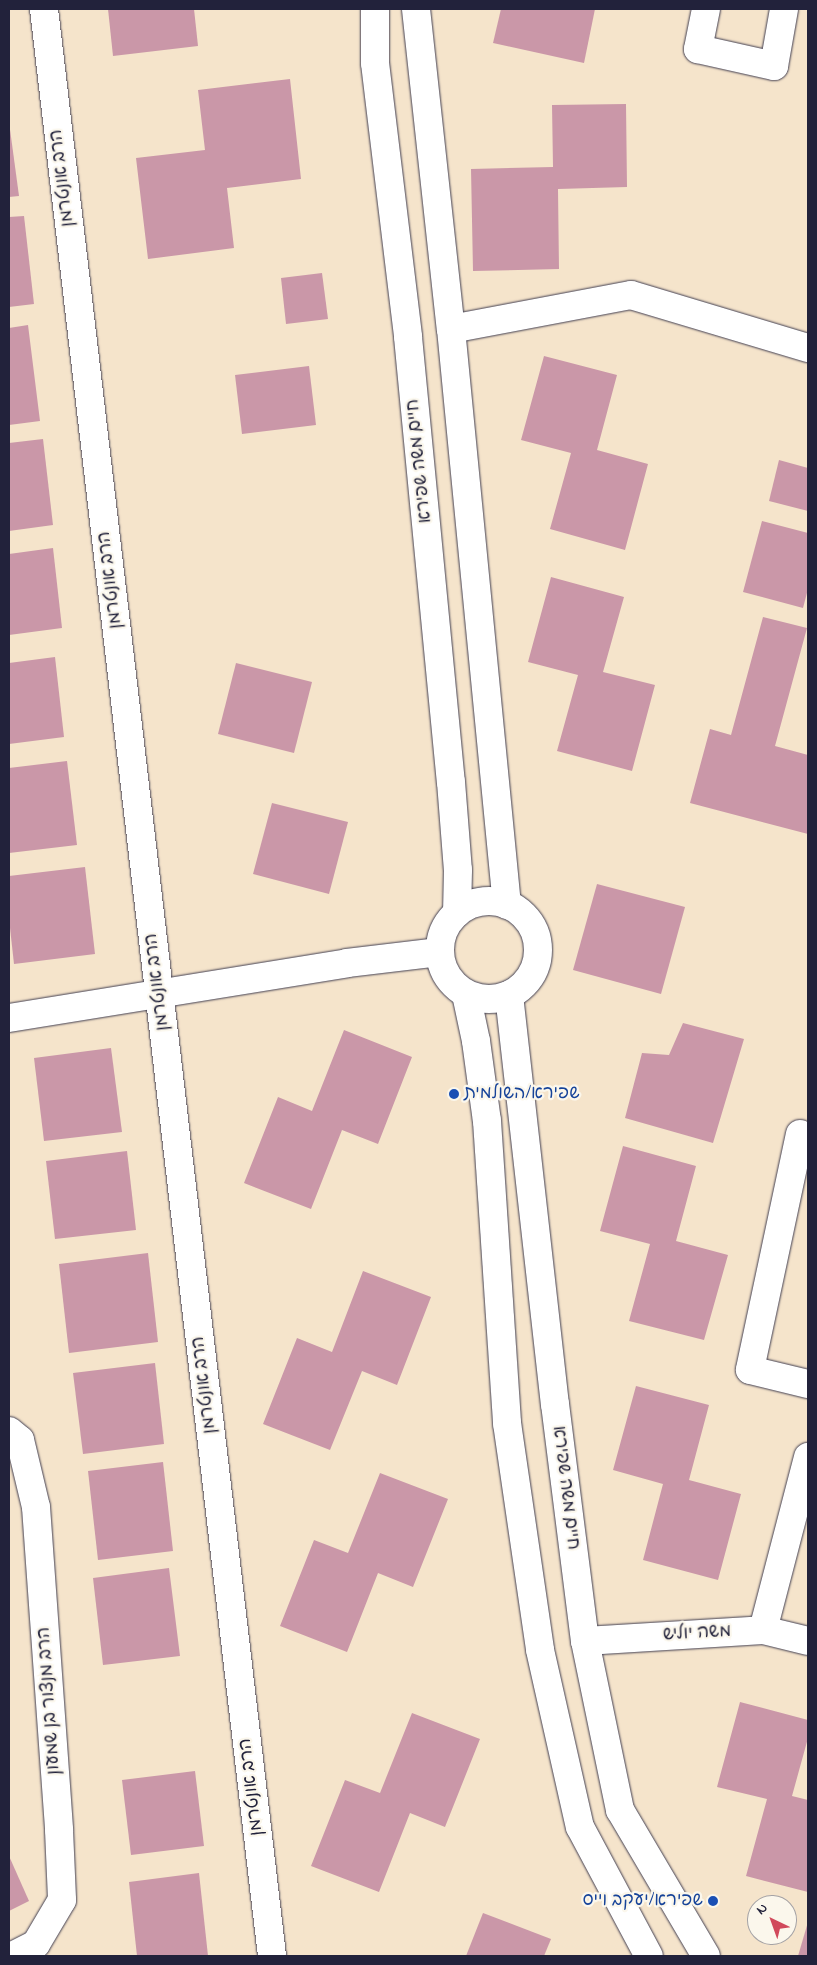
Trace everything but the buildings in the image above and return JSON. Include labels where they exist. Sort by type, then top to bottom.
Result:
[{"type":"street","name":"הרב אונטרמן","points":[[44,9],[272,1956]]},
{"type":"street","name":"חיים משה שפירא","points":[[375,9],[375,62],[408,337],[451,782],[458,870],[457,913]]},
{"type":"street","points":[[416,9],[451,329],[507,905]]},
{"type":"street","points":[[706,9],[698,50],[774,66],[784,9]]},
{"type":"street","points":[[451,329],[630,295],[808,348]]},
{"type":"street","points":[[481,902],[507,905],[521,913],[532,926],[537,941],[537,958],[532,973],[523,986],[509,995],[495,999],[480,999],[466,994],[455,986],[447,976],[439,952],[441,937],[447,924],[457,913],[468,906],[481,902]]},
{"type":"street","points":[[9,1018],[159,992],[347,963],[439,952]]},
{"type":"street","points":[[466,994],[476,1041],[487,1121],[507,1423],[540,1650],[580,1827],[649,1956]]},
{"type":"street","name":"חיים משה שפירא","points":[[509,995],[555,1404],[585,1641],[620,1810],[706,1956]]},
{"type":"street","points":[[800,1134],[750,1370],[808,1384]]},
{"type":"street","name":"הרב מנצור בן שמעון","points":[[9,1430],[20,1440],[36,1507],[59,1830],[62,1900],[36,1944],[12,1956]]},
{"type":"street","points":[[763,1630],[808,1457]]},
{"type":"street","name":"משה יוליש","points":[[585,1641],[763,1630],[808,1641]]},
{"type":"place","name":"שפירא/השולמית","points":[[454,1094]]},
{"type":"place","name":"שפירא/יעקב וייס","points":[[713,1901]]}]
